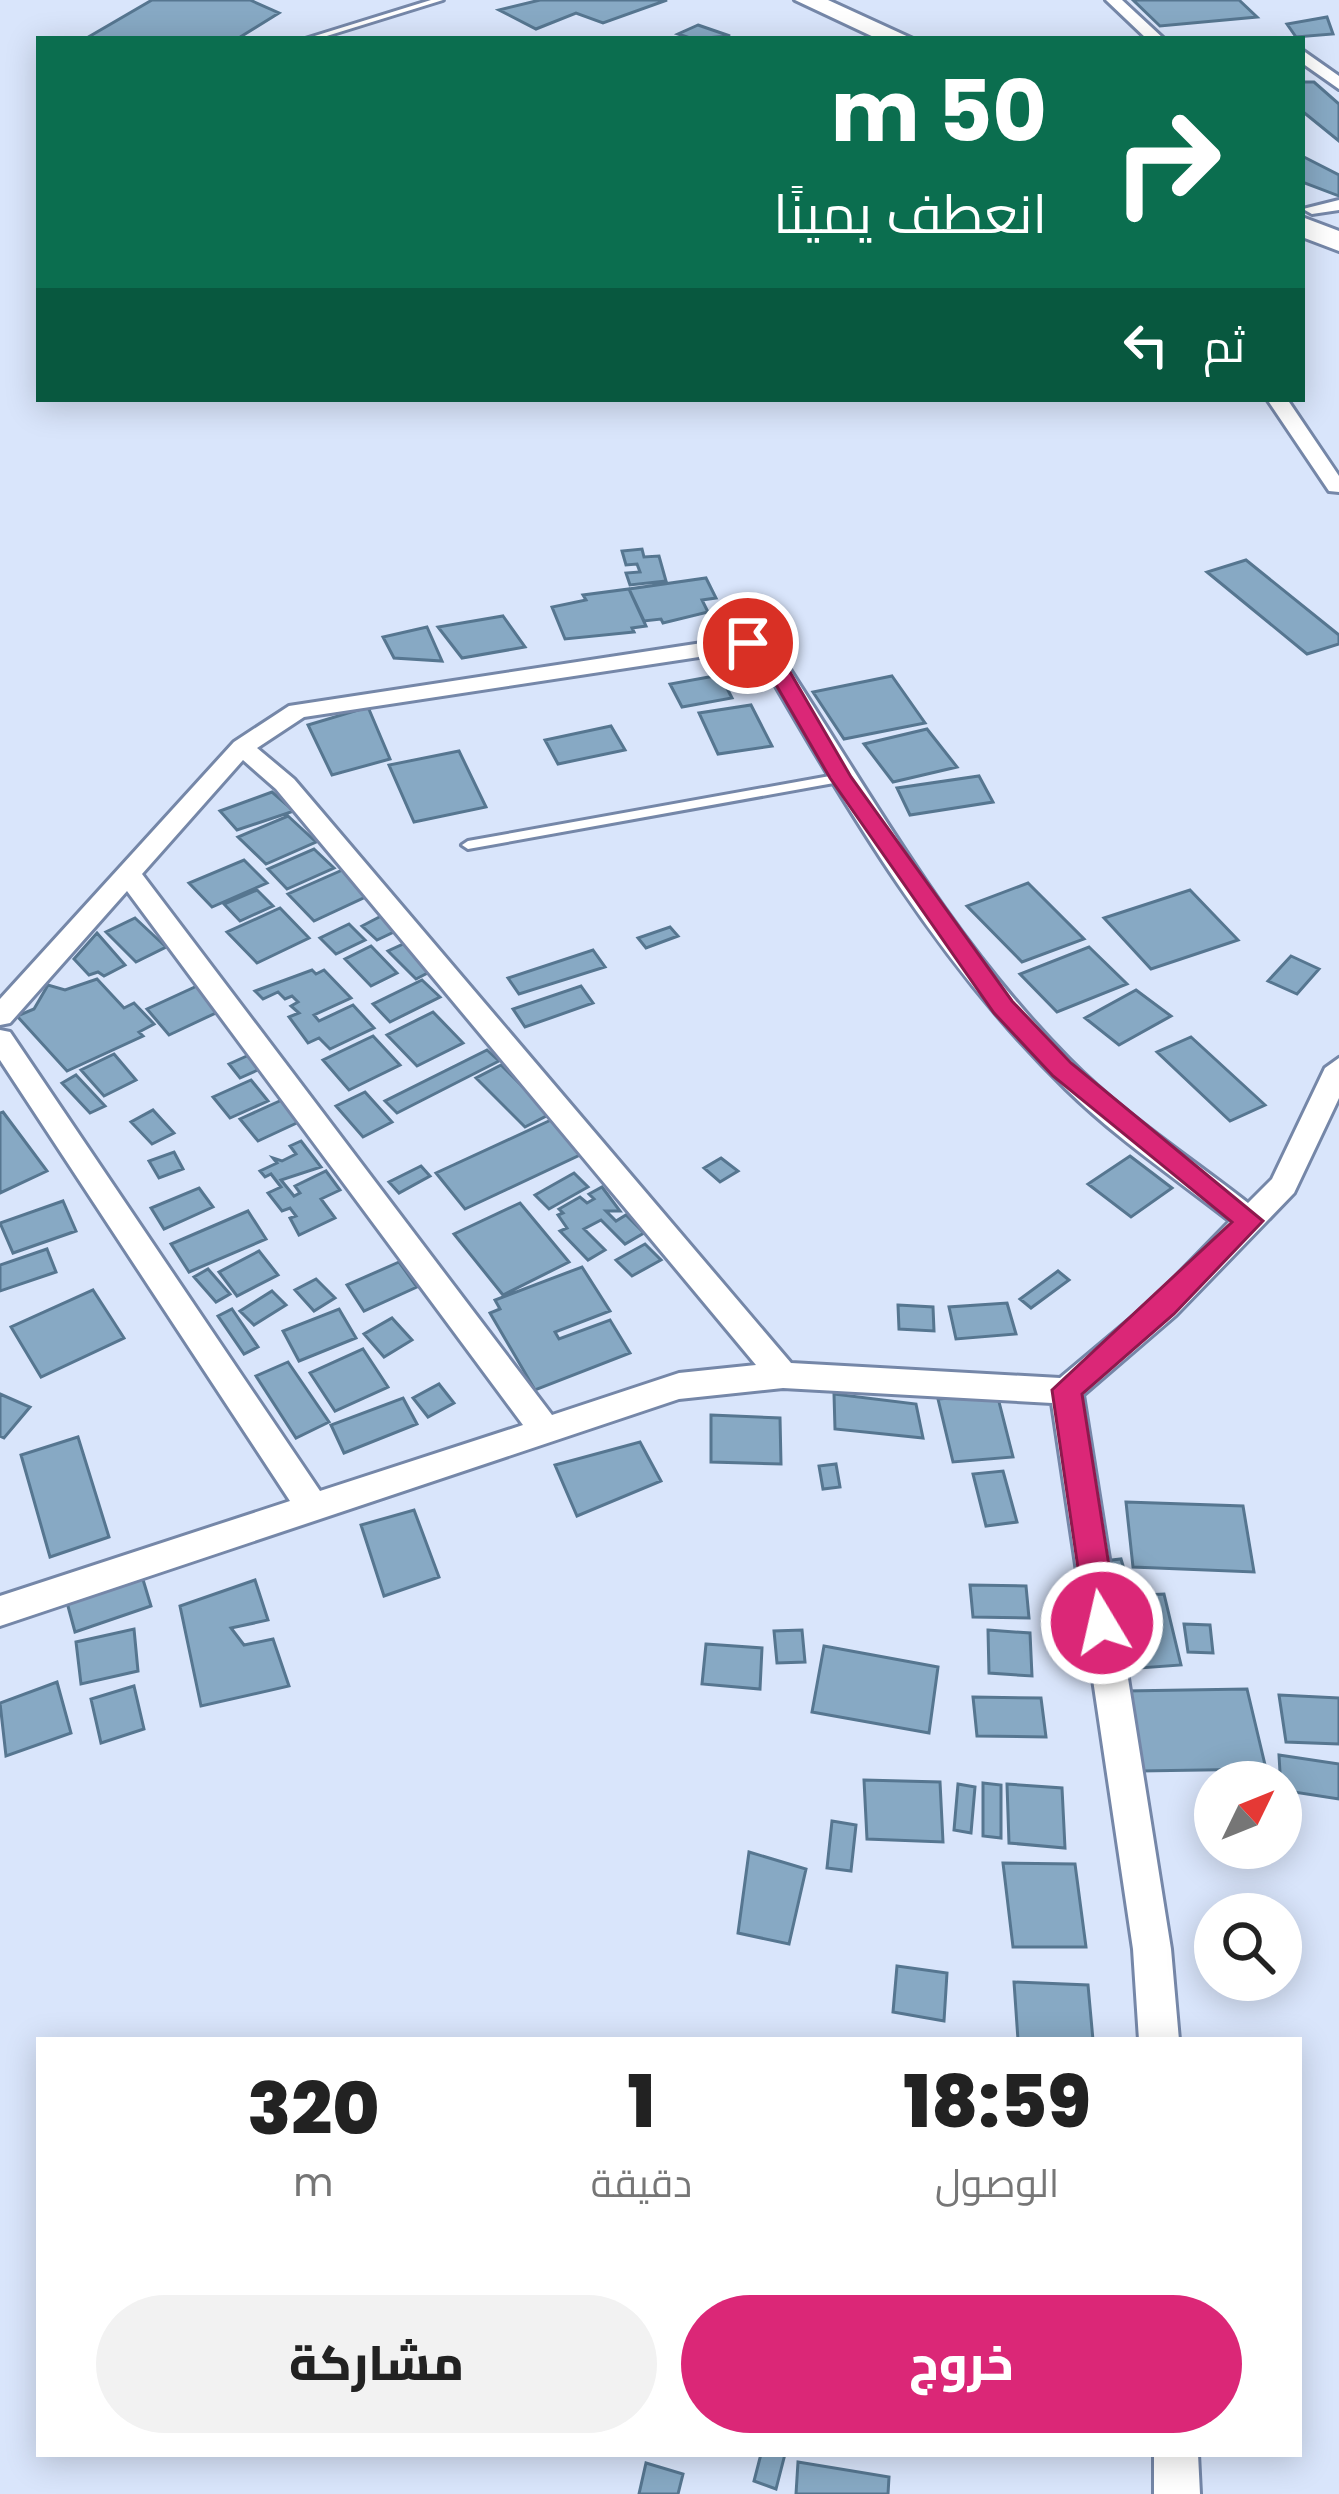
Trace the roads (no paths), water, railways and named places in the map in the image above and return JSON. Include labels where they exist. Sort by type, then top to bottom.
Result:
[{"type":"highway","points":[[794,4],[852,36]]},
{"type":"highway","points":[[794,4],[891,36]]},
{"type":"highway","points":[[1319,213],[1339,242]]},
{"type":"street","points":[[1113,0],[1153,36]]},
{"type":"street","points":[[1305,57],[1339,84]]},
{"type":"street","points":[[1279,402],[1336,487]]},
{"type":"street","points":[[0,1016],[242,747],[280,720],[316,705],[748,643],[768,653],[841,778],[1003,1007],[1062,1070],[1250,1221]]},
{"type":"street","points":[[242,747],[285,784],[783,1375]]},
{"type":"street","points":[[128,874],[545,1430]]},
{"type":"street","points":[[0,1040],[312,1507]]},
{"type":"street","points":[[0,1611],[680,1386],[783,1375],[1066,1390],[1165,1306],[1284,1185],[1339,1067]]},
{"type":"street","points":[[1066,1390],[1152,1949],[1159,2037]]},
{"type":"street","points":[[1176,2457],[1177,2494]]},
{"type":"lane","points":[[319,36],[439,0]]},
{"type":"lane","points":[[468,845],[841,778]]}]
